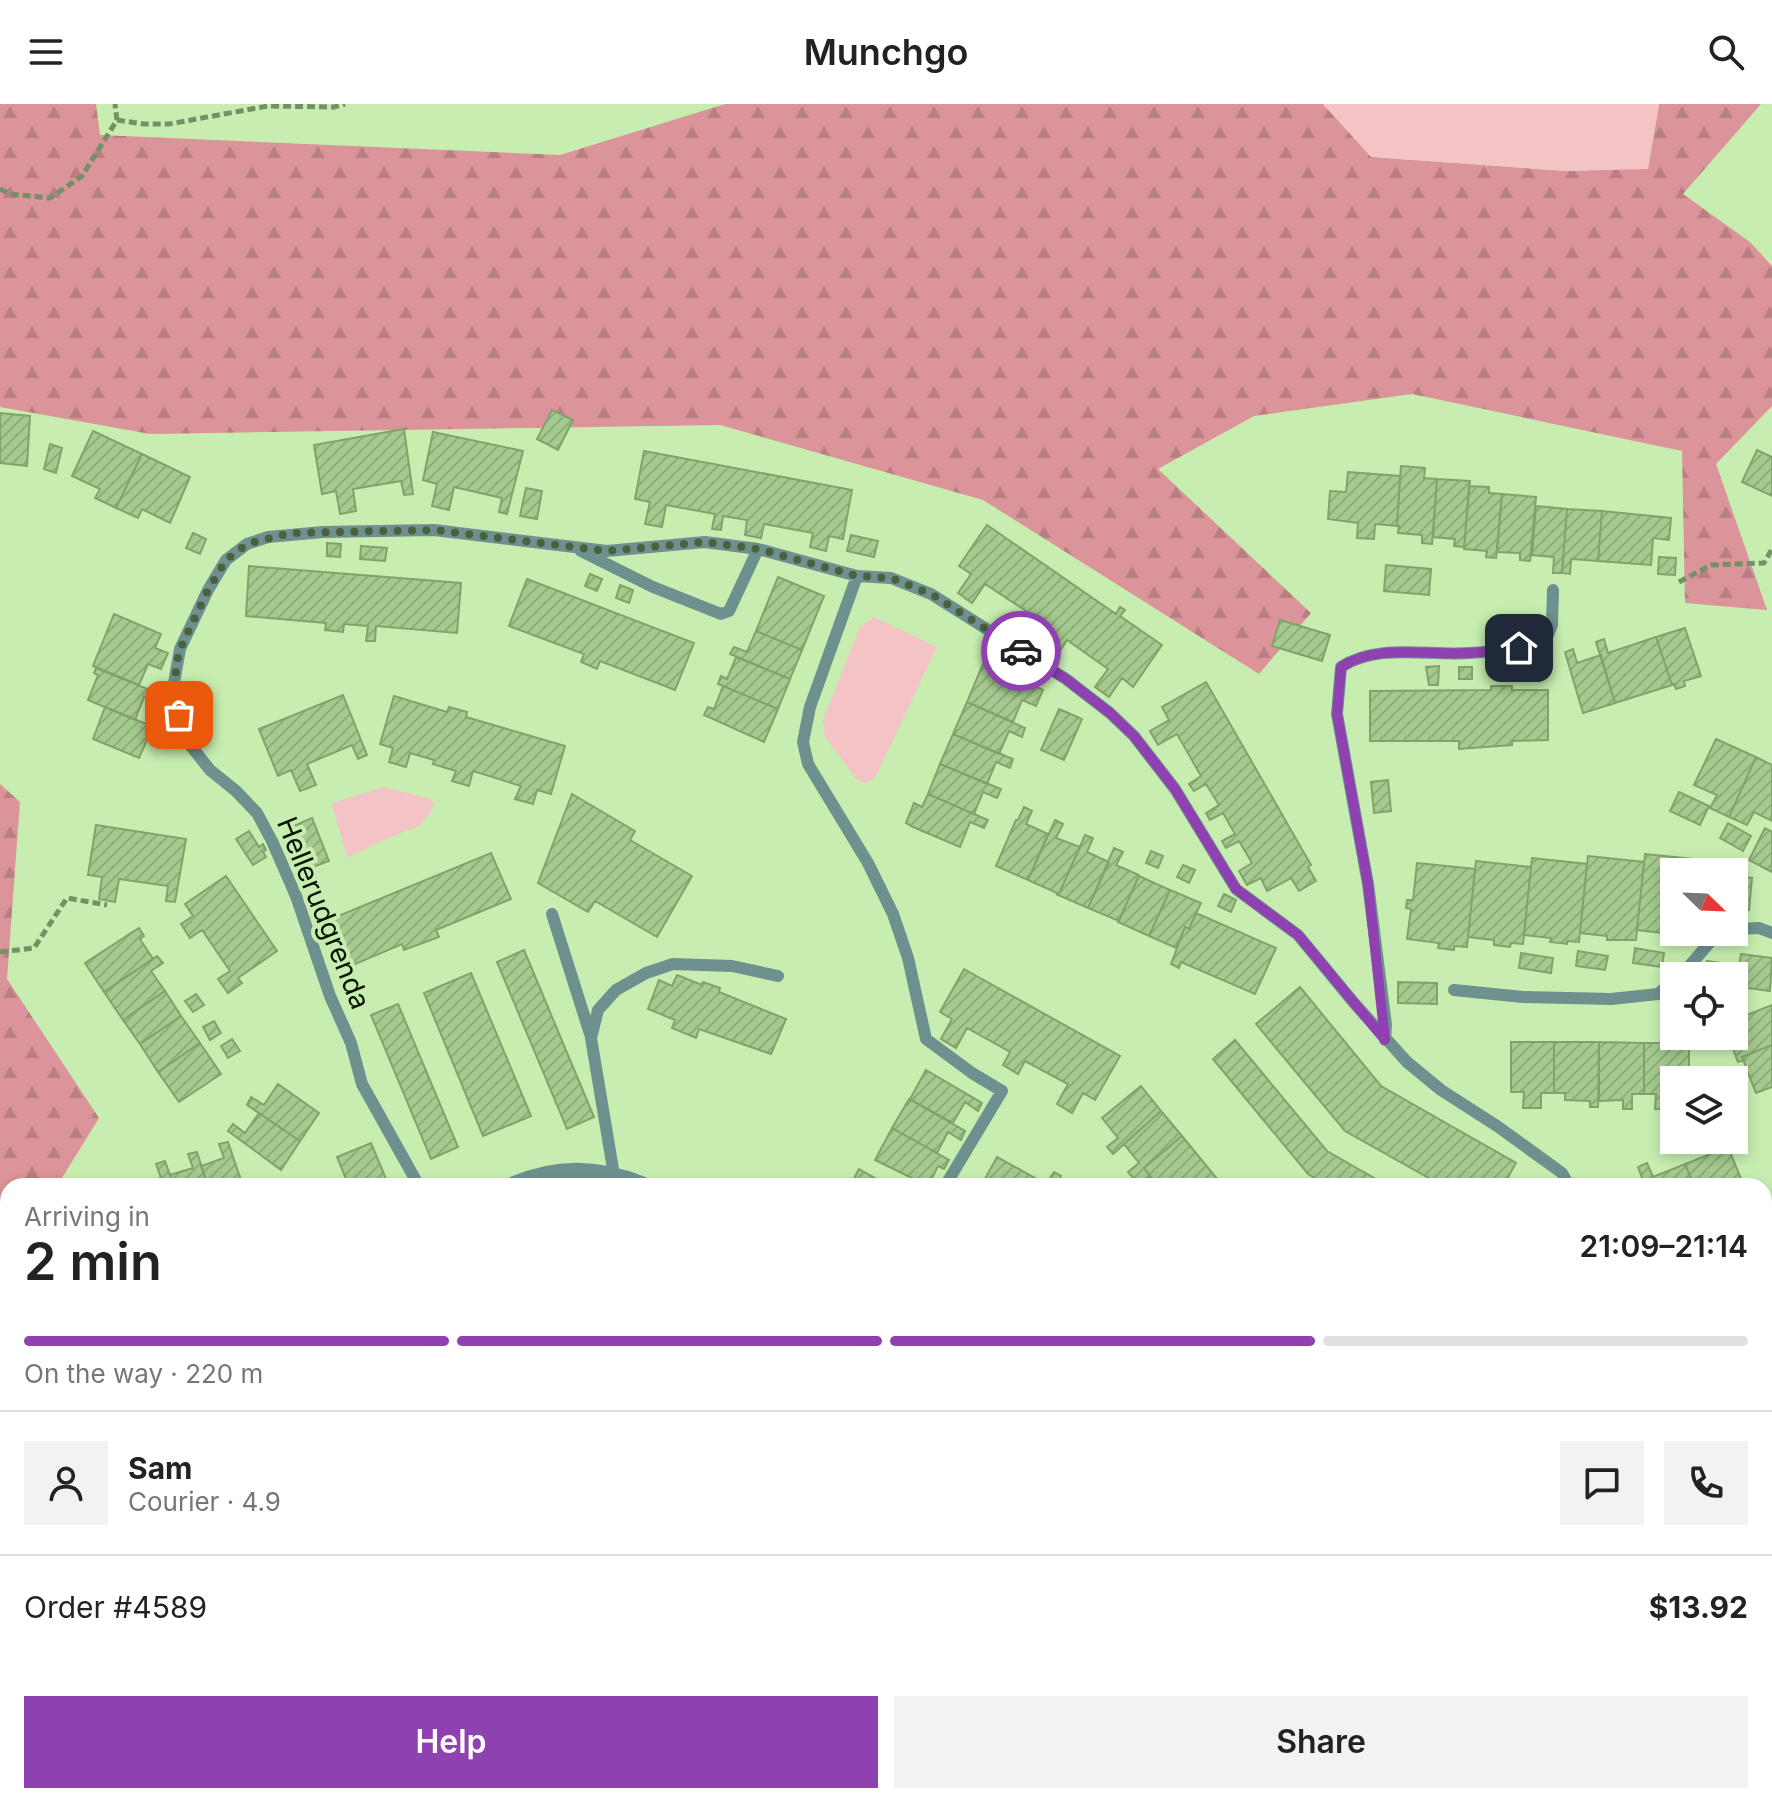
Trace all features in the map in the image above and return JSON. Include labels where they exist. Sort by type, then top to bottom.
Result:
[{"type":"street","points":[[539,1178],[567,1172],[621,1178]]},
{"type":"lane","name":"Hellerudgrenda","points":[[415,1178],[362,1084],[351,1043],[330,996],[296,896],[272,841],[257,813],[210,770],[191,746],[175,698],[174,683],[180,649],[208,590],[226,560],[247,544],[268,537],[323,532],[434,530],[607,551],[705,542],[758,549],[857,576],[891,578],[931,594],[1066,679],[1110,713],[1134,736],[1175,789],[1236,889],[1298,935],[1385,1040],[1441,1090],[1497,1126],[1565,1178]]},
{"type":"lane","name":"Hellerudgrenda","points":[[575,548],[653,587],[721,614],[729,611],[758,549]]},
{"type":"lane","points":[[857,576],[810,707],[803,742],[808,764],[868,863],[893,914],[908,958],[911,983],[926,1039],[1002,1091],[950,1178]]},
{"type":"lane","points":[[1385,1040],[1368,884],[1337,714],[1341,667],[1354,658],[1391,653],[1468,653],[1544,645],[1552,625],[1553,590]]},
{"type":"lane","points":[[552,914],[591,1038],[614,1175]]},
{"type":"lane","points":[[1748,928],[1759,928],[1772,933]]},
{"type":"lane","points":[[1693,962],[1706,946]]},
{"type":"lane","points":[[591,1038],[598,1010],[616,990],[646,973],[673,964],[732,966],[778,976]]},
{"type":"lane","points":[[1454,990],[1523,997],[1611,999],[1660,992]]},
{"type":"path","points":[[0,189],[10,194],[50,198],[82,176],[117,120],[115,104]]},
{"type":"path","points":[[117,120],[169,124],[268,106],[334,107],[345,104]]},
{"type":"path","points":[[1679,582],[1711,565],[1764,563],[1772,549]]},
{"type":"path","points":[[0,952],[34,948],[67,898],[107,905]]},
{"type":"green space","points":[[0,104],[96,104],[100,135],[560,155],[725,104],[1323,104],[1372,157],[1567,171],[1648,168],[1659,104],[1761,104],[1683,194],[1750,242],[1772,266],[1772,406],[1716,464],[1767,610],[1685,603],[1682,451],[1412,394],[1254,416],[1158,469],[1311,613],[1259,674],[983,500],[720,425],[150,434],[0,407]]},
{"type":"green space","points":[[0,784],[20,802],[7,979],[99,1118],[62,1178],[0,1178]]},
{"type":"shaded area","points":[[1323,104],[1659,104],[1648,169],[1567,171],[1371,157]]},
{"type":"shaded area","points":[[874,617],[937,647],[875,778],[867,783],[857,780],[825,737],[823,720],[860,627]]},
{"type":"shaded area","points":[[384,787],[431,799],[434,805],[419,826],[347,858],[332,803]]},
{"type":"building","points":[[552,410],[573,420],[558,450],[537,439]]},
{"type":"building","points":[[0,413],[30,416],[27,466],[0,463]]},
{"type":"building","points":[[404,429],[413,494],[404,495],[401,481],[353,489],[356,511],[340,514],[336,491],[322,494],[314,445]]},
{"type":"building","points":[[93,431],[142,454],[116,508],[95,498],[100,489],[72,476]]},
{"type":"building","points":[[433,432],[523,451],[507,514],[499,512],[502,498],[454,487],[449,510],[432,506],[437,484],[423,480]]},
{"type":"building","points":[[50,444],[62,448],[56,473],[44,469]]},
{"type":"building","points":[[1757,450],[1772,457],[1772,496],[1742,482]]},
{"type":"building","points":[[644,451],[852,490],[843,539],[829,536],[826,551],[810,547],[813,533],[764,524],[761,538],[745,535],[747,520],[723,516],[721,530],[712,529],[715,514],[666,505],[662,527],[645,524],[650,502],[635,499]]},
{"type":"building","points":[[142,454],[190,477],[170,523],[142,509],[138,518],[116,508]]},
{"type":"building","points":[[1401,466],[1425,468],[1424,478],[1437,479],[1432,544],[1422,543],[1422,535],[1398,533]]},
{"type":"building","points":[[1348,472],[1400,476],[1397,526],[1375,524],[1374,539],[1357,538],[1358,523],[1328,519],[1330,491],[1346,492]]},
{"type":"building","points":[[1437,479],[1470,481],[1464,547],[1454,546],[1455,539],[1433,537]]},
{"type":"building","points":[[1469,486],[1489,487],[1489,493],[1502,494],[1496,558],[1486,557],[1487,551],[1464,549]]},
{"type":"building","points":[[526,488],[542,491],[537,519],[520,516]]},
{"type":"building","points":[[1502,494],[1536,497],[1530,561],[1520,560],[1520,553],[1497,552]]},
{"type":"building","points":[[1536,506],[1567,509],[1562,573],[1553,573],[1554,557],[1532,555]]},
{"type":"building","points":[[1567,509],[1602,511],[1598,561],[1571,559],[1570,574],[1562,573]]},
{"type":"building","points":[[1602,511],[1671,518],[1669,540],[1653,538],[1651,565],[1598,561]]},
{"type":"building","points":[[987,525],[1116,614],[1120,607],[1125,610],[1120,616],[1162,645],[1133,687],[1122,678],[1109,697],[1095,687],[1108,669],[1067,640],[1059,652],[1045,642],[1053,630],[1033,616],[1024,628],[1017,623],[1026,611],[985,584],[972,603],[958,593],[971,574],[959,566]]},
{"type":"building","points":[[193,533],[206,539],[200,554],[186,548]]},
{"type":"building","points":[[851,535],[878,541],[874,557],[847,551]]},
{"type":"building","points":[[327,543],[341,544],[340,557],[327,556]]},
{"type":"building","points":[[361,546],[387,548],[385,561],[360,559]]},
{"type":"building","points":[[1659,557],[1676,558],[1675,575],[1658,574]]},
{"type":"building","points":[[1386,565],[1431,569],[1429,595],[1384,591]]},
{"type":"building","points":[[249,566],[461,583],[457,633],[376,626],[375,641],[366,641],[368,626],[344,624],[343,632],[325,630],[326,623],[246,616]]},
{"type":"building","points":[[590,574],[602,579],[597,591],[585,586]]},
{"type":"building","points":[[778,577],[824,596],[802,650],[756,631]]},
{"type":"building","points":[[527,579],[694,643],[675,690],[600,661],[597,669],[581,662],[584,654],[509,626]]},
{"type":"building","points":[[620,585],[633,590],[629,603],[616,598]]},
{"type":"building","points":[[114,614],[161,634],[155,648],[168,653],[161,669],[148,664],[139,685],[93,666]]},
{"type":"building","points":[[1280,620],[1330,635],[1322,661],[1272,646]]},
{"type":"building","points":[[1685,628],[1701,676],[1684,681],[1685,686],[1676,689],[1656,637]]},
{"type":"building","points":[[756,631],[802,650],[790,679],[730,654],[734,647],[747,652]]},
{"type":"building","points":[[1656,637],[1672,685],[1615,703],[1596,642],[1604,639],[1608,653]]},
{"type":"building","points":[[1573,649],[1577,663],[1601,655],[1615,703],[1583,713],[1565,652]]},
{"type":"building","points":[[988,652],[1035,672],[1030,684],[1043,690],[1036,706],[1022,700],[1013,722],[967,702]]},
{"type":"building","points":[[736,657],[790,679],[778,709],[718,684],[721,676],[727,679]]},
{"type":"building","points":[[1439,666],[1438,685],[1429,685],[1426,667]]},
{"type":"building","points":[[1459,667],[1472,667],[1472,679],[1459,679]]},
{"type":"building","points":[[96,668],[160,694],[157,703],[144,697],[135,720],[88,700],[98,675],[94,673]]},
{"type":"building","points":[[1206,682],[1311,865],[1308,867],[1316,881],[1299,891],[1291,878],[1267,891],[1261,878],[1247,885],[1239,871],[1252,863],[1239,841],[1226,848],[1222,841],[1235,834],[1223,813],[1210,820],[1206,813],[1219,805],[1206,784],[1194,791],[1189,784],[1201,776],[1177,734],[1158,745],[1150,731],[1169,720],[1162,707]]},
{"type":"building","points":[[723,686],[778,709],[764,742],[704,715],[708,707],[714,709]]},
{"type":"building","points":[[1491,686],[1512,686],[1512,690],[1548,690],[1548,740],[1512,741],[1512,745],[1459,749],[1459,741],[1370,741],[1370,691],[1491,690]]},
{"type":"building","points":[[343,695],[367,755],[358,759],[352,745],[307,764],[316,785],[300,791],[291,770],[278,776],[259,729]]},
{"type":"building","points":[[394,696],[447,712],[449,707],[467,712],[466,717],[565,746],[551,794],[537,790],[533,804],[515,799],[521,786],[473,771],[469,786],[452,781],[456,771],[433,764],[434,760],[410,753],[406,767],[389,762],[393,748],[380,744]]},
{"type":"building","points":[[967,702],[1025,728],[1022,737],[1009,731],[999,754],[953,734]]},
{"type":"building","points":[[105,707],[166,732],[162,741],[149,735],[139,758],[93,739]]},
{"type":"building","points":[[1059,709],[1082,719],[1064,760],[1041,750]]},
{"type":"building","points":[[953,734],[1013,759],[1010,768],[996,762],[987,784],[940,764]]},
{"type":"building","points":[[1716,739],[1756,757],[1729,817],[1710,808],[1717,795],[1694,785]]},
{"type":"building","points":[[1756,757],[1772,765],[1772,821],[1754,812],[1747,825],[1729,817]]},
{"type":"building","points":[[940,764],[1001,789],[997,798],[983,792],[974,814],[928,794]]},
{"type":"building","points":[[1388,780],[1391,811],[1374,813],[1371,782]]},
{"type":"building","points":[[1679,792],[1709,806],[1700,825],[1670,811]]},
{"type":"building","points":[[572,794],[635,831],[630,840],[692,876],[657,937],[595,901],[588,912],[538,883]]},
{"type":"building","points":[[928,794],[988,820],[984,828],[970,822],[960,847],[906,823],[914,803],[922,807]]},
{"type":"building","points":[[1024,807],[1032,811],[1026,824],[1048,834],[1028,880],[996,866]]},
{"type":"building","points":[[312,818],[329,861],[305,870],[288,828]]},
{"type":"building","points":[[1055,820],[1063,824],[1056,838],[1080,847],[1059,894],[1028,880]]},
{"type":"building","points":[[1728,823],[1751,836],[1743,851],[1720,838]]},
{"type":"building","points":[[96,825],[186,839],[175,902],[166,901],[168,886],[119,879],[115,902],[99,899],[102,877],[88,875]]},
{"type":"building","points":[[1765,828],[1772,832],[1772,872],[1749,860]]},
{"type":"building","points":[[249,831],[259,847],[263,844],[266,850],[263,852],[266,857],[253,865],[236,839]]},
{"type":"building","points":[[1085,835],[1093,838],[1087,852],[1109,862],[1088,908],[1056,894],[1059,894]]},
{"type":"building","points":[[1114,848],[1123,852],[1116,865],[1139,875],[1119,921],[1088,908]]},
{"type":"building","points":[[1151,851],[1163,856],[1158,868],[1146,863]]},
{"type":"building","points":[[491,853],[511,899],[436,930],[439,937],[404,950],[402,944],[346,968],[326,921]]},
{"type":"building","points":[[1645,854],[1684,858],[1660,858],[1660,933],[1637,930]]},
{"type":"building","points":[[1588,856],[1644,862],[1636,940],[1607,940],[1607,936],[1580,933]]},
{"type":"building","points":[[1532,858],[1587,864],[1579,942],[1550,942],[1551,938],[1524,935]]},
{"type":"building","points":[[1476,861],[1531,867],[1523,944],[1511,943],[1510,947],[1494,945],[1494,940],[1468,937]]},
{"type":"building","points":[[1417,863],[1475,869],[1467,947],[1454,946],[1454,950],[1438,948],[1439,943],[1407,939],[1411,909],[1406,908],[1407,900],[1413,900]]},
{"type":"building","points":[[1183,865],[1195,870],[1189,883],[1177,877]]},
{"type":"building","points":[[226,876],[277,951],[238,978],[242,983],[228,993],[218,979],[230,971],[202,930],[190,938],[181,924],[193,916],[185,904]]},
{"type":"building","points":[[1139,876],[1170,890],[1149,936],[1118,922]]},
{"type":"building","points":[[1748,878],[1752,878],[1748,910]]},
{"type":"building","points":[[1170,890],[1201,903],[1176,948],[1149,936]]},
{"type":"building","points":[[1224,894],[1236,900],[1231,912],[1218,906]]},
{"type":"building","points":[[1196,913],[1276,948],[1255,994],[1181,962],[1179,968],[1171,964],[1185,927],[1189,929]]},
{"type":"building","points":[[139,928],[144,936],[140,939],[153,959],[104,992],[85,963]]},
{"type":"building","points":[[1635,948],[1664,953],[1660,967],[1633,963]]},
{"type":"building","points":[[524,950],[594,1117],[567,1129],[497,962]]},
{"type":"building","points":[[1578,951],[1608,956],[1605,970],[1576,966]]},
{"type":"building","points":[[1521,953],[1553,958],[1551,973],[1519,968]]},
{"type":"building","points":[[1741,954],[1772,958],[1770,991],[1748,988],[1748,962],[1740,962]]},
{"type":"building","points":[[157,956],[163,963],[151,971],[165,991],[123,1020],[104,992]]},
{"type":"building","points":[[964,969],[1120,1056],[1095,1100],[1083,1093],[1072,1113],[1057,1104],[1068,1084],[1025,1061],[1018,1074],[1003,1065],[1010,1052],[967,1028],[956,1048],[941,1039],[952,1019],[940,1012]]},
{"type":"building","points":[[471,973],[531,1116],[483,1136],[424,993]]},
{"type":"building","points":[[677,975],[720,988],[719,992],[786,1019],[771,1054],[699,1029],[696,1038],[672,1028],[675,1020],[648,1009],[659,980],[672,986]]},
{"type":"building","points":[[1398,982],[1437,983],[1437,1004],[1398,1003]]},
{"type":"building","points":[[1300,987],[1381,1086],[1516,1163],[1508,1178],[1429,1178],[1345,1131],[1256,1024]]},
{"type":"building","points":[[165,991],[181,1016],[140,1044],[123,1020]]},
{"type":"building","points":[[196,994],[204,1005],[193,1012],[185,1001]]},
{"type":"building","points":[[398,1004],[458,1147],[431,1159],[371,1015]]},
{"type":"building","points":[[1772,1005],[1772,1045],[1742,1057],[1744,1060],[1738,1062],[1733,1050],[1748,1050],[1748,1014]]},
{"type":"building","points":[[181,1016],[200,1043],[158,1072],[140,1044]]},
{"type":"building","points":[[214,1021],[221,1033],[210,1040],[203,1027]]},
{"type":"building","points":[[232,1039],[240,1051],[228,1058],[221,1046]]},
{"type":"building","points":[[1235,1040],[1327,1151],[1374,1178],[1315,1178],[1308,1174],[1213,1059]]},
{"type":"building","points":[[1511,1042],[1554,1042],[1554,1093],[1541,1093],[1541,1108],[1523,1108],[1524,1092],[1511,1092]]},
{"type":"building","points":[[1554,1042],[1599,1042],[1598,1107],[1590,1107],[1590,1101],[1565,1100],[1565,1093],[1554,1093]]},
{"type":"building","points":[[1599,1042],[1644,1043],[1644,1094],[1632,1094],[1632,1109],[1623,1109],[1623,1100],[1599,1101]]},
{"type":"building","points":[[200,1043],[221,1074],[179,1102],[158,1072]]},
{"type":"building","points":[[1644,1043],[1660,1043],[1660,1050],[1689,1050],[1689,1066],[1660,1066],[1660,1109],[1655,1109],[1656,1094],[1644,1094]]},
{"type":"building","points":[[1772,1045],[1772,1087],[1756,1093],[1742,1057]]},
{"type":"building","points":[[926,1070],[982,1103],[978,1111],[965,1102],[953,1123],[910,1099]]},
{"type":"building","points":[[278,1084],[319,1113],[300,1141],[247,1105],[251,1097],[264,1105]]},
{"type":"building","points":[[1141,1086],[1161,1111],[1113,1154],[1107,1147],[1118,1138],[1102,1118]]},
{"type":"building","points":[[909,1099],[965,1131],[961,1140],[948,1132],[937,1153],[892,1128]]},
{"type":"building","points":[[1161,1111],[1182,1136],[1144,1168],[1150,1176],[1148,1178],[1133,1178],[1128,1172],[1139,1163],[1124,1144]]},
{"type":"building","points":[[259,1113],[300,1141],[281,1170],[228,1131],[233,1124],[245,1133]]},
{"type":"building","points":[[892,1128],[949,1160],[944,1169],[938,1166],[932,1178],[912,1178],[875,1160]]},
{"type":"building","points":[[1182,1136],[1216,1178],[1152,1178],[1144,1168]]},
{"type":"building","points":[[228,1142],[240,1178],[205,1178],[201,1166],[224,1158],[219,1144]]},
{"type":"building","points":[[371,1143],[386,1178],[346,1178],[337,1157]]},
{"type":"building","points":[[197,1152],[205,1178],[171,1178],[170,1175],[193,1168],[188,1154]]},
{"type":"building","points":[[1710,1154],[1731,1154],[1741,1178],[1691,1178],[1685,1164]]},
{"type":"building","points":[[997,1157],[1035,1178],[985,1178]]},
{"type":"building","points":[[165,1161],[171,1178],[161,1178],[156,1164]]},
{"type":"building","points":[[1647,1163],[1653,1177],[1685,1164],[1691,1178],[1642,1178],[1638,1167]]},
{"type":"building","points":[[859,1169],[875,1178],[854,1178]]},
{"type":"way so far","points":[[179,715],[174,683],[180,649],[226,560],[247,544],[291,533],[434,530],[607,551],[705,542],[758,549],[857,576],[891,578],[931,594],[1021,651]]},
{"type":"route","points":[[1021,651],[1066,679],[1134,736],[1175,789],[1236,889],[1298,935],[1385,1040],[1386,1025],[1368,884],[1337,714],[1341,667],[1354,658],[1391,653],[1468,653],[1519,648]]}]
